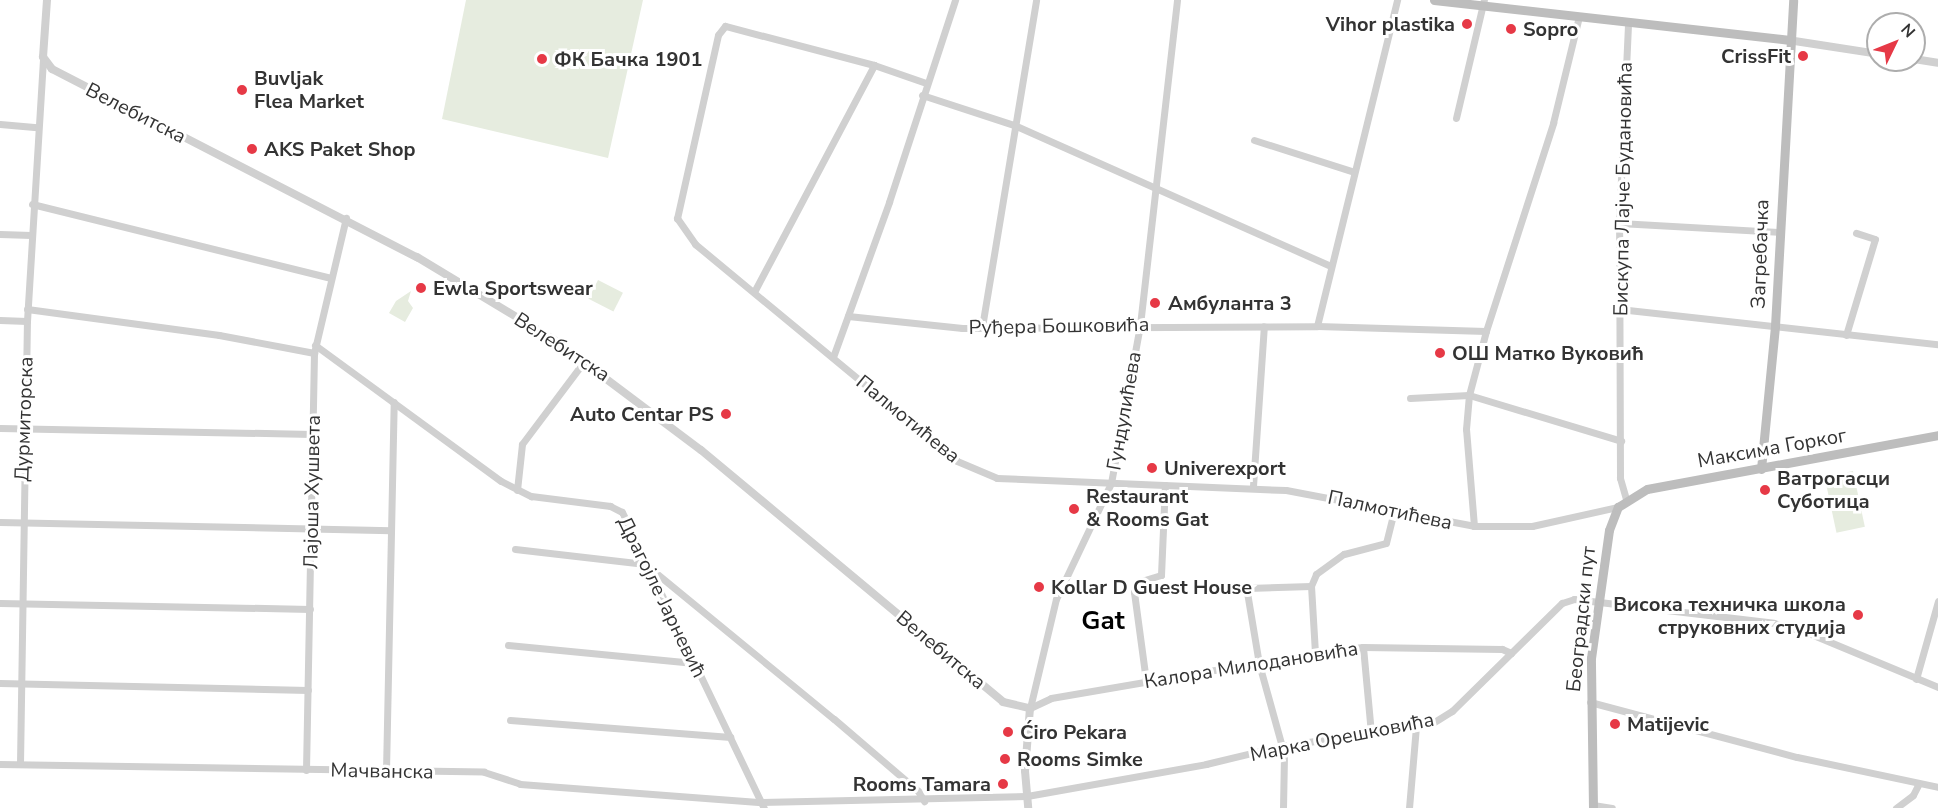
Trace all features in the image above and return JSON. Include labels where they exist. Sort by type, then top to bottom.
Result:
[{"type":"main road","points":[[1434,0],[1483,3],[1788,40]]},
{"type":"main road","name":"Загребачка","points":[[1761,469],[1775,326],[1788,40],[1792,0]]},
{"type":"main road","name":"Максима Горког","points":[[1618,507],[1626,499],[1647,489],[1938,435]]},
{"type":"main road","name":"Београдски пут","points":[[1593,807],[1590,702],[1598,600],[1609,530],[1618,507]]},
{"type":"street","name":"Дурмиторска","points":[[20,764],[21,522],[27,309],[36,127],[47,0]]},
{"type":"street","points":[[833,357],[955,0]]},
{"type":"street","points":[[982,327],[1036,0]]},
{"type":"street","name":"Гундулићева","points":[[1028,808],[1030,708],[1056,599],[1111,483],[1140,325],[1177,0]]},
{"type":"street","points":[[1317,326],[1397,0]]},
{"type":"street","points":[[1456,118],[1483,3]]},
{"type":"street","points":[[1474,526],[1466,429],[1469,395],[1486,331],[1553,123],[1579,16]]},
{"type":"street","name":"Бискупа Лајче Будановића","points":[[1626,499],[1620,478],[1619,223],[1628,22]]},
{"type":"street","name":"Палмотићева","points":[[874,65],[737,27],[725,26],[718,35],[677,218],[696,244],[928,439],[977,472],[998,478],[1253,486],[1335,497],[1474,526],[1532,526],[1618,507]]},
{"type":"street","points":[[1788,40],[1866,52]]},
{"type":"street","name":"Велебитска","points":[[43,57],[52,69],[417,256],[585,360],[710,457],[1003,702],[1030,708]]},
{"type":"street","points":[[754,292],[874,65],[926,84]]},
{"type":"street","points":[[41,75],[52,69]]},
{"type":"street","points":[[922,95],[1014,125],[1330,266]]},
{"type":"street","points":[[0,124],[36,127]]},
{"type":"street","points":[[1254,140],[1354,172]]},
{"type":"street","points":[[32,204],[332,278]]},
{"type":"street","name":"Лајоша Хушвета","points":[[306,770],[314,349],[346,218]]},
{"type":"street","points":[[1619,223],[1778,232]]},
{"type":"street","points":[[1846,335],[1875,239],[1856,232]]},
{"type":"street","points":[[0,234],[31,235]]},
{"type":"street","points":[[27,309],[314,349]]},
{"type":"street","points":[[1619,309],[1938,344]]},
{"type":"street","name":"Руђера Бошковића","points":[[848,316],[934,326],[1317,326],[1486,331]]},
{"type":"street","points":[[0,320],[27,321]]},
{"type":"street","points":[[1253,486],[1264,327]]},
{"type":"street","name":"Драгојле Јарневић","points":[[314,349],[517,489],[531,496],[619,510],[762,805]]},
{"type":"street","points":[[517,489],[522,444],[585,360]]},
{"type":"street","points":[[1410,398],[1469,395],[1621,441]]},
{"type":"street","points":[[386,771],[394,402]]},
{"type":"street","points":[[0,428],[312,434]]},
{"type":"street","points":[[1146,681],[1134,592],[1138,582],[1161,575],[1165,485]]},
{"type":"street","points":[[1315,653],[1311,585],[1328,562],[1386,543],[1394,511]]},
{"type":"street","points":[[0,522],[391,530]]},
{"type":"street","points":[[515,549],[645,564],[902,777],[924,801]]},
{"type":"street","points":[[1283,808],[1285,766],[1259,664],[1248,588],[1311,585]]},
{"type":"street","points":[[662,597],[667,590],[675,588]]},
{"type":"street","name":"Марка Орешковића","points":[[762,805],[902,805],[924,801],[1027,796],[1206,764],[1281,746],[1416,727],[1443,718],[1562,603],[1574,599],[1598,600],[1774,623],[1806,632],[1938,687]]},
{"type":"street","points":[[1916,679],[1938,601]]},
{"type":"street","points":[[0,603],[310,609]]},
{"type":"street","points":[[508,645],[694,663]]},
{"type":"street","points":[[1363,647],[1371,734]]},
{"type":"street","name":"Калора Милодановића","points":[[1030,708],[1051,698],[1315,653],[1363,647],[1502,649],[1511,653]]},
{"type":"street","points":[[0,683],[308,690]]},
{"type":"street","points":[[1590,702],[1797,757],[1938,787]]},
{"type":"street","points":[[510,720],[730,737]]},
{"type":"street","points":[[1409,808],[1416,727]]},
{"type":"street","name":"Мачванска","points":[[0,764],[484,772],[520,784],[762,805]]},
{"type":"street","points":[[1896,808],[1913,795],[1919,783]]},
{"type":"street","points":[[1593,807],[1612,808]]},
{"type":"shaded area","name":"ФК Бачка 1901","points":[[466,0],[643,0],[608,158],[442,119]]},
{"type":"shaded area","points":[[598,280],[623,293],[613,311],[588,299]]},
{"type":"shaded area","points":[[411,291],[408,301],[413,308],[405,322],[389,313],[396,301]]},
{"type":"shaded area","points":[[1853,471],[1865,527],[1836,533],[1825,477]]},
{"type":"place","name":"Vihor plastika","points":[[1467,24]]},
{"type":"place","name":"Sopro","points":[[1511,29]]},
{"type":"place","name":"CrissFit","points":[[1803,56]]},
{"type":"place","name":"ФК Бачка 1901","points":[[542,59]]},
{"type":"place","name":"Buvljak Flea Market","points":[[242,90]]},
{"type":"place","name":"AKS Paket Shop","points":[[252,149]]},
{"type":"place","name":"Ewla Sportswear","points":[[421,288]]},
{"type":"place","name":"Амбуланта 3","points":[[1155,303]]},
{"type":"place","name":"ОШ Матко Вуковић","points":[[1440,353]]},
{"type":"place","name":"Auto Centar PS","points":[[726,414]]},
{"type":"place","name":"Univerexport","points":[[1152,468]]},
{"type":"place","name":"Ватрогасци Суботица","points":[[1765,490]]},
{"type":"place","name":"Restaurant & Rooms Gat","points":[[1074,509]]},
{"type":"place","name":"Kollar D Guest House","points":[[1039,587]]},
{"type":"place","name":"Висока техничка школа струковних студија","points":[[1858,615]]},
{"type":"place","name":"Matijevic","points":[[1615,724]]},
{"type":"place","name":"Ćiro Pekara","points":[[1008,732]]},
{"type":"place","name":"Rooms Simke","points":[[1005,759]]},
{"type":"place","name":"Rooms Tamara","points":[[1003,784]]},
{"type":"district","name":"Gat","points":[[1103,621]]}]
